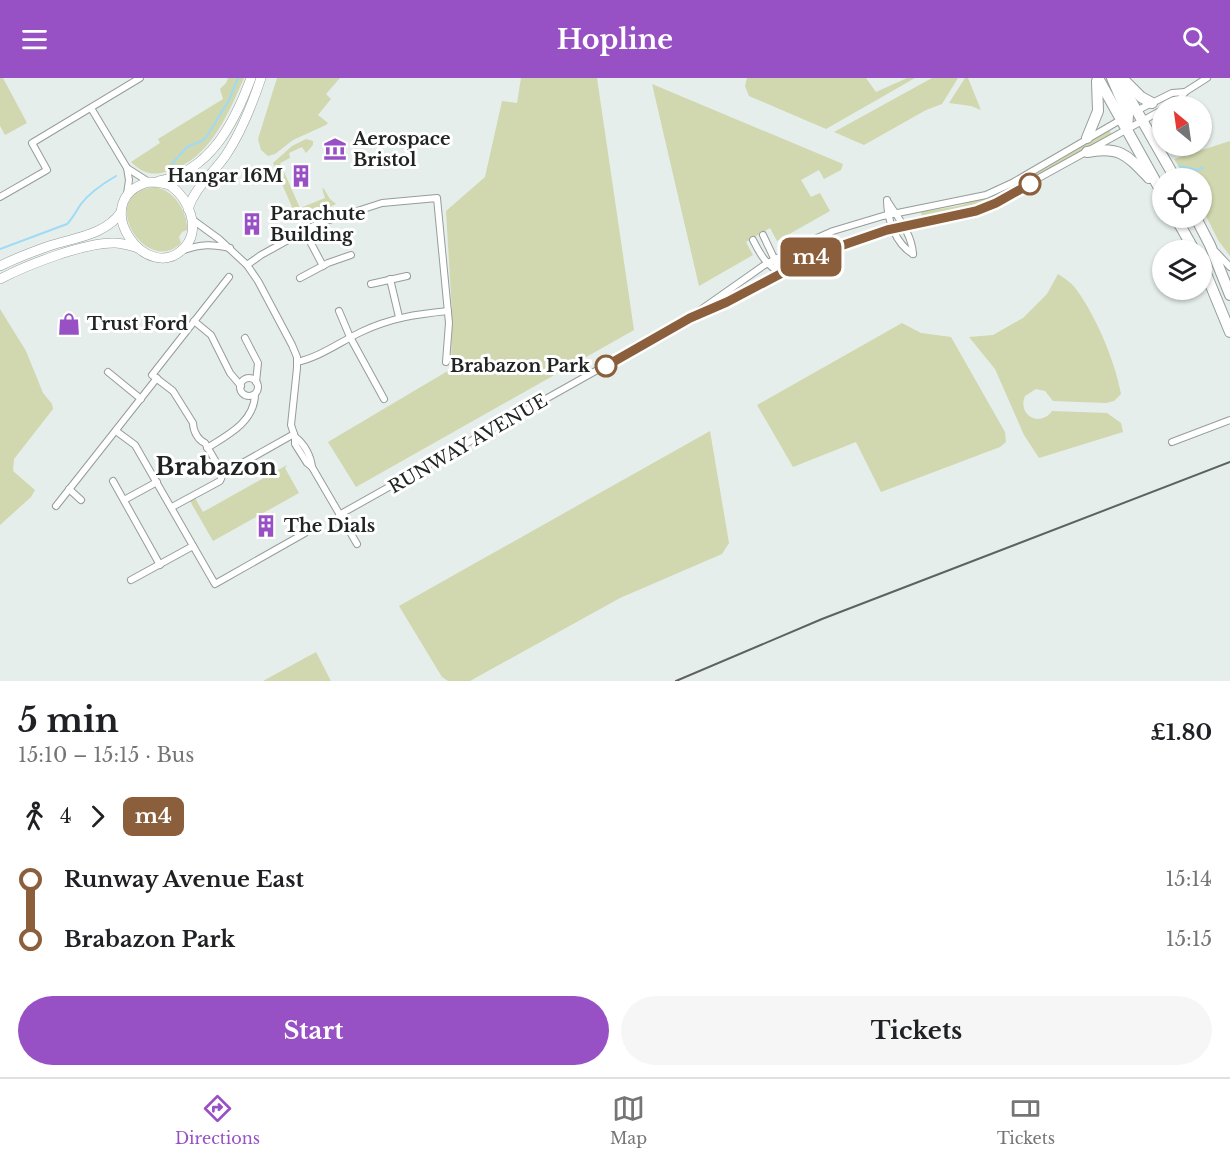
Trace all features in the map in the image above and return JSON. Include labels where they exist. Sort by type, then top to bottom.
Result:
[{"type":"main road","points":[[1097,78],[1129,115],[1142,121],[1152,138]]},
{"type":"main road","points":[[1087,138],[1098,111],[1097,78]]},
{"type":"main road","points":[[1112,78],[1129,115]]},
{"type":"main road","points":[[1120,78],[1129,115],[1127,130],[1152,175]]},
{"type":"main road","points":[[1120,78],[1141,97],[1152,103]]},
{"type":"main road","points":[[1086,152],[1107,150],[1123,153],[1152,182]]},
{"type":"main road","points":[[1212,250],[1230,296]]},
{"type":"main road","points":[[1212,287],[1230,332]]},
{"type":"street","points":[[0,198],[47,170],[32,143],[140,78]]},
{"type":"street","points":[[193,220],[190,239],[176,255],[162,258],[146,254],[138,248],[125,231],[121,212],[123,200],[140,184],[179,176],[203,160],[227,128],[251,78]]},
{"type":"street","points":[[188,209],[196,190],[220,164],[236,140],[261,78]]},
{"type":"street","points":[[1181,96],[1207,78]]},
{"type":"street","name":"RUNWAY AVENUE","points":[[1166,96],[1185,92]]},
{"type":"street","name":"RUNWAY AVENUE","points":[[690,318],[720,294],[767,263],[833,231],[892,214],[987,195],[1152,103]]},
{"type":"street","points":[[91,108],[127,168],[129,180],[127,194]]},
{"type":"street","name":"RUNWAY AVENUE","points":[[339,515],[690,318],[727,302],[781,273],[839,245],[903,226],[988,207],[1152,116]]},
{"type":"street","points":[[127,168],[151,182],[170,186],[188,209],[193,220],[230,248],[247,265],[289,338],[297,362],[291,417],[294,435],[301,441],[312,460],[312,466],[357,544]]},
{"type":"street","points":[[247,265],[317,224],[382,202],[437,198],[448,311],[446,362]]},
{"type":"street","points":[[0,266],[48,247],[93,233],[110,225],[121,212]]},
{"type":"street","points":[[892,214],[903,226],[912,244],[913,254],[903,248],[893,229],[892,214]]},
{"type":"street","points":[[304,230],[322,266]]},
{"type":"street","points":[[763,235],[781,273]]},
{"type":"street","points":[[753,240],[760,255],[781,273]]},
{"type":"street","points":[[0,279],[46,260],[94,245],[115,243],[138,248]]},
{"type":"street","points":[[179,252],[198,245],[209,244],[230,248]]},
{"type":"street","points":[[1212,247],[1230,267]]},
{"type":"street","points":[[300,278],[322,266],[351,255]]},
{"type":"street","points":[[371,284],[407,276]]},
{"type":"street","points":[[223,474],[207,447],[200,441],[193,428],[193,423],[176,394],[152,375],[229,277]]},
{"type":"street","points":[[390,279],[399,317]]},
{"type":"street","points":[[339,311],[350,337],[384,399]]},
{"type":"street","points":[[297,362],[310,359],[350,337],[399,317],[448,311]]},
{"type":"street","points":[[194,321],[211,335],[230,372],[241,386],[242,392],[246,396],[255,394]]},
{"type":"street","points":[[207,447],[237,429],[253,407],[258,388],[256,382],[258,363],[245,338]]},
{"type":"street","points":[[108,372],[141,399]]},
{"type":"street","points":[[56,506],[157,378]]},
{"type":"street","points":[[241,386],[243,381],[249,379],[256,382]]},
{"type":"street","points":[[1172,442],[1230,420]]},
{"type":"street","points":[[116,431],[135,445],[215,584],[305,533]]},
{"type":"street","points":[[172,507],[220,481],[223,474],[294,435]]},
{"type":"street","points":[[112,481],[160,565]]},
{"type":"street","points":[[124,500],[157,482]]},
{"type":"street","points":[[69,489],[81,500]]},
{"type":"street","points":[[131,580],[193,546]]},
{"type":"green space","points":[[0,78],[3,78],[27,123],[5,135],[0,126]]},
{"type":"green space","points":[[228,78],[244,78],[216,134],[196,156],[183,165],[158,173],[144,171],[131,162],[160,143],[158,139],[223,99],[220,89]]},
{"type":"green space","points":[[277,78],[340,78],[326,94],[331,99],[318,115],[328,123],[293,140],[275,154],[268,156],[261,150],[258,139]]},
{"type":"green space","points":[[521,78],[597,78],[634,330],[356,487],[328,442],[451,369],[452,312],[446,211],[485,177],[502,101],[517,103]]},
{"type":"green space","points":[[747,78],[866,78],[876,92],[907,78],[915,78],[826,129],[749,96],[745,86]]},
{"type":"green space","points":[[932,78],[958,78],[942,104],[926,110],[864,145],[834,132]]},
{"type":"green space","points":[[965,78],[968,78],[981,110],[949,103]]},
{"type":"green space","points":[[652,84],[843,164],[841,170],[824,179],[819,170],[801,180],[811,197],[820,193],[830,211],[777,241],[770,228],[746,242],[753,255],[699,286]]},
{"type":"green space","points":[[1109,130],[1112,135],[988,201],[966,209],[922,217],[921,212],[958,206],[990,196]]},
{"type":"green space","points":[[306,139],[313,141],[313,145],[306,153],[302,147],[289,153],[290,158],[280,163],[300,208],[325,198],[322,188],[336,204],[298,221],[273,163],[292,146]]},
{"type":"green space","points":[[1230,141],[1230,256],[1212,228],[1212,168],[1180,168],[1174,159],[1183,156],[1212,156],[1212,147]]},
{"type":"green space","points":[[155,187],[174,197],[187,223],[187,230],[179,237],[181,243],[167,251],[154,250],[141,242],[132,230],[127,217],[128,203],[137,193]]},
{"type":"green space","points":[[1058,274],[1074,287],[1091,312],[1109,353],[1121,394],[1114,401],[1106,403],[1053,401],[1045,391],[1036,389],[1025,396],[1024,409],[1027,414],[1036,419],[1047,416],[1052,411],[1107,413],[1121,423],[1123,432],[1039,458],[1024,435],[995,369],[969,337],[993,335],[1023,318],[1047,294]]},
{"type":"green space","points":[[0,309],[26,351],[43,393],[52,404],[53,409],[14,459],[13,471],[35,490],[31,497],[0,525]]},
{"type":"green space","points":[[902,323],[921,333],[951,337],[1005,432],[1006,442],[1000,447],[881,492],[856,442],[793,467],[757,405]]},
{"type":"green space","points":[[710,431],[729,543],[722,554],[620,598],[470,681],[448,681],[442,677],[399,606]]},
{"type":"green space","points":[[287,465],[285,468],[299,493],[213,541],[190,501],[195,498],[203,512]]},
{"type":"green space","points":[[316,652],[331,681],[263,681]]},
{"type":"waterway","points":[[172,164],[187,147],[202,141],[207,136],[229,100],[238,78]]},
{"type":"waterway","points":[[1179,166],[1188,168]]},
{"type":"waterway","points":[[0,249],[67,224],[89,196],[116,176]]},
{"type":"railway","points":[[676,681],[822,619],[1230,462]]},
{"type":"bus line","name":"m4","points":[[606,366],[690,318],[727,302],[820,253],[887,230],[976,211],[1030,184]]},
{"type":"place","name":"Aerospace Bristol","points":[[335,149]]},
{"type":"place","name":"Hangar 16M","points":[[301,176]]},
{"type":"place","name":"Parachute Building","points":[[252,224]]},
{"type":"place","name":"Trust Ford","points":[[69,324]]},
{"type":"place","name":"Brabazon Park","points":[[606,366]]},
{"type":"place","name":"The Dials","points":[[266,526]]},
{"type":"district","name":"Brabazon","points":[[216,467]]}]
